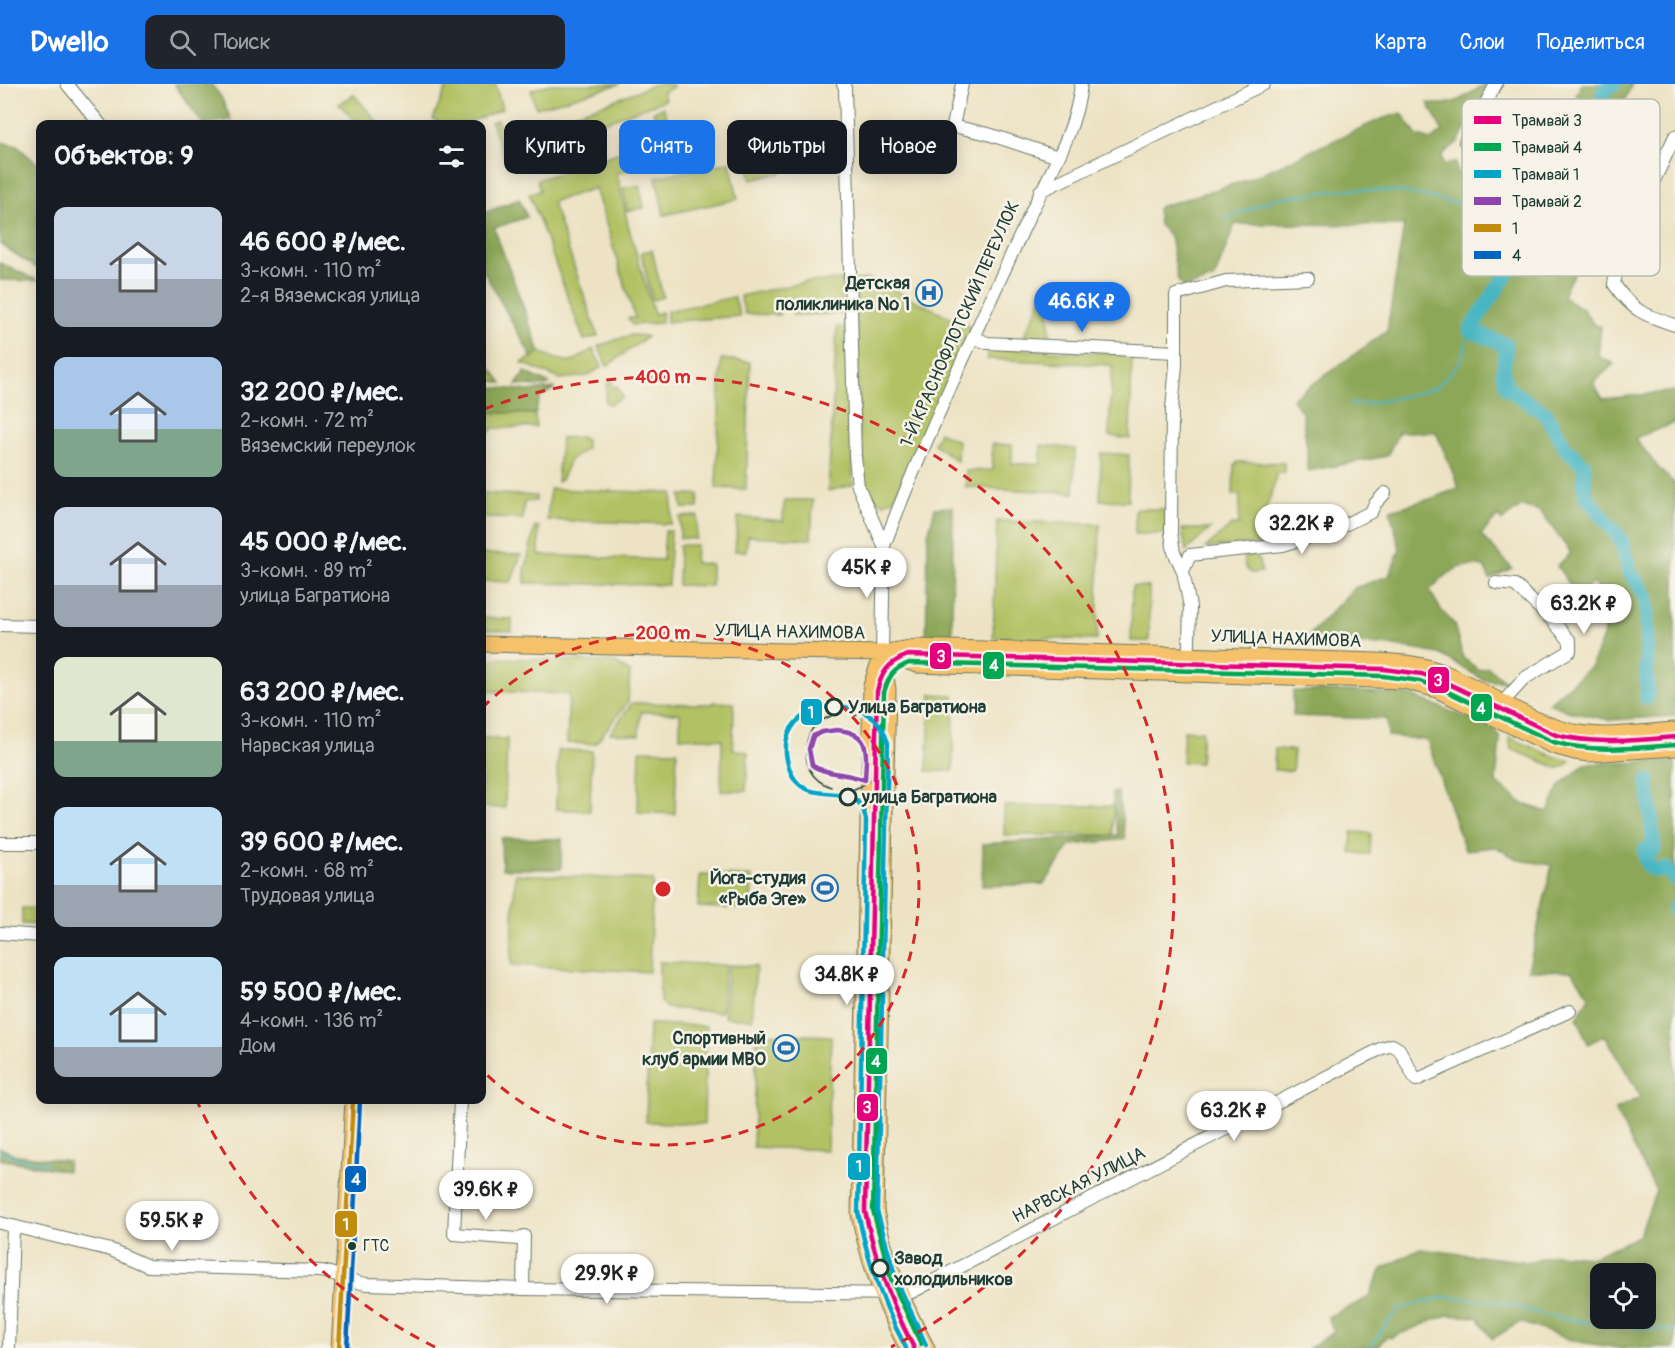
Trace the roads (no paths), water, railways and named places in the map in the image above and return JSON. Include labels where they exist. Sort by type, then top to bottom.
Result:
[{"type":"main road","name":"УЛИЦА НАХИМОВА","points":[[486,644],[882,653],[917,647],[1406,663],[1445,674],[1544,722],[1578,733],[1675,730]]},
{"type":"main road","name":"УЛИЦА НАХИМОВА","points":[[882,653],[917,665],[1404,681],[1437,690],[1553,746],[1575,753],[1675,748]]},
{"type":"main road","points":[[882,653],[888,689],[876,1211],[882,1240],[900,1294],[927,1348]]},
{"type":"main road","points":[[882,653],[871,686],[859,1214],[865,1244],[880,1293],[907,1348]]},
{"type":"main road","points":[[888,689],[893,673],[903,667],[917,665]]},
{"type":"main road","points":[[863,1032],[880,1032]]},
{"type":"main road","points":[[339,1348],[353,1104]]},
{"type":"street","points":[[67,84],[97,120]]},
{"type":"street","points":[[843,84],[845,88],[857,476],[861,494],[884,546],[882,653]]},
{"type":"street","points":[[962,84],[953,126],[988,134],[1058,157]]},
{"type":"street","name":"1-Й КРАСНОФЛОТСКИЙ ПЕРЕУЛОК","points":[[884,546],[903,494],[1072,125],[1081,84]]},
{"type":"street","points":[[1040,191],[1264,84]]},
{"type":"street","points":[[1488,99],[1496,84]]},
{"type":"street","points":[[1660,167],[1675,135]]},
{"type":"street","points":[[1616,276],[1614,284],[1627,303],[1651,318],[1675,325]]},
{"type":"street","points":[[1188,673],[1190,607],[1183,571],[1173,552],[1171,533],[1176,295],[1226,281],[1308,278]]},
{"type":"street","points":[[974,337],[987,343],[1176,352]]},
{"type":"street","points":[[1183,571],[1190,555],[1283,544],[1336,529],[1371,512],[1385,493]]},
{"type":"street","points":[[1496,583],[1515,585],[1551,619],[1570,641],[1569,651],[1525,678],[1503,702]]},
{"type":"street","points":[[0,625],[36,626]]},
{"type":"street","points":[[0,843],[36,843]]},
{"type":"street","points":[[0,933],[36,936]]},
{"type":"street","name":"НАРВСКАЯ УЛИЦА","points":[[6,1225],[111,1250],[148,1266],[320,1271],[367,1284],[523,1289],[900,1294],[912,1292],[1382,1048],[1392,1046],[1399,1048],[1416,1080],[1570,1011]]},
{"type":"street","points":[[460,1104],[454,1234],[518,1239],[524,1236],[523,1289]]},
{"type":"street","points":[[6,1225],[9,1348]]},
{"type":"waterway","points":[[1602,99],[1605,89],[1614,84]]},
{"type":"waterway","points":[[1225,219],[1277,198],[1348,189],[1404,192],[1462,203]]},
{"type":"waterway","points":[[1505,276],[1470,330],[1506,345],[1503,374],[1507,388],[1545,413],[1566,449],[1584,465],[1585,495],[1621,540],[1630,572],[1647,597],[1647,698]]},
{"type":"waterway","points":[[1350,404],[1365,404],[1407,396],[1437,387],[1461,361],[1470,330]]},
{"type":"waterway","points":[[1648,781],[1654,850],[1645,850],[1647,864],[1652,869],[1666,869],[1675,879]]},
{"type":"waterway","points":[[0,1151],[18,1158],[47,1164]]},
{"type":"waterway","points":[[1369,1348],[1398,1309],[1445,1297],[1496,1301],[1545,1315],[1590,1323],[1675,1331]]},
{"type":"tram line","name":"3","points":[[914,1348],[885,1281],[865,1211],[877,691],[881,678],[891,664],[908,655],[1384,669],[1422,674],[1449,684],[1556,735],[1601,741],[1675,737]]},
{"type":"tram line","name":"4","points":[[921,1344],[891,1279],[873,1210],[884,692],[895,671],[909,663],[1383,676],[1420,681],[1446,691],[1553,742],[1598,749],[1675,745]]},
{"type":"tram line","points":[[855,716],[869,706],[877,691]]},
{"type":"tram line","name":"1","points":[[906,1348],[877,1282],[858,1212],[866,820],[862,807],[854,799],[845,795],[811,791],[801,786],[793,776],[787,760],[786,742],[792,728],[802,717],[815,710],[830,707],[846,707],[861,711],[874,719],[888,743],[877,1211],[896,1279],[926,1345]]},
{"type":"tram line","points":[[831,716],[813,729],[806,752],[813,774],[819,781],[831,787]]},
{"type":"tram line","name":"2","points":[[837,730],[856,735],[862,740],[866,753],[865,780],[822,770],[812,765],[809,749],[813,736],[837,730]]},
{"type":"tram line","points":[[854,789],[870,780],[880,764]]},
{"type":"place","name":"Детская поликлиника № 1","points":[[929,293]]},
{"type":"place","name":"Улица Багратиона","points":[[834,707]]},
{"type":"place","name":"улица Багратиона","points":[[848,797]]},
{"type":"place","name":"Йога-студия «Рыба Эге»","points":[[825,888]]},
{"type":"place","name":"Спортивный клуб армии МВО","points":[[786,1048]]},
{"type":"place","name":"ГТС","points":[[352,1246]]},
{"type":"place","name":"Завод холодильников","points":[[880,1268]]}]
